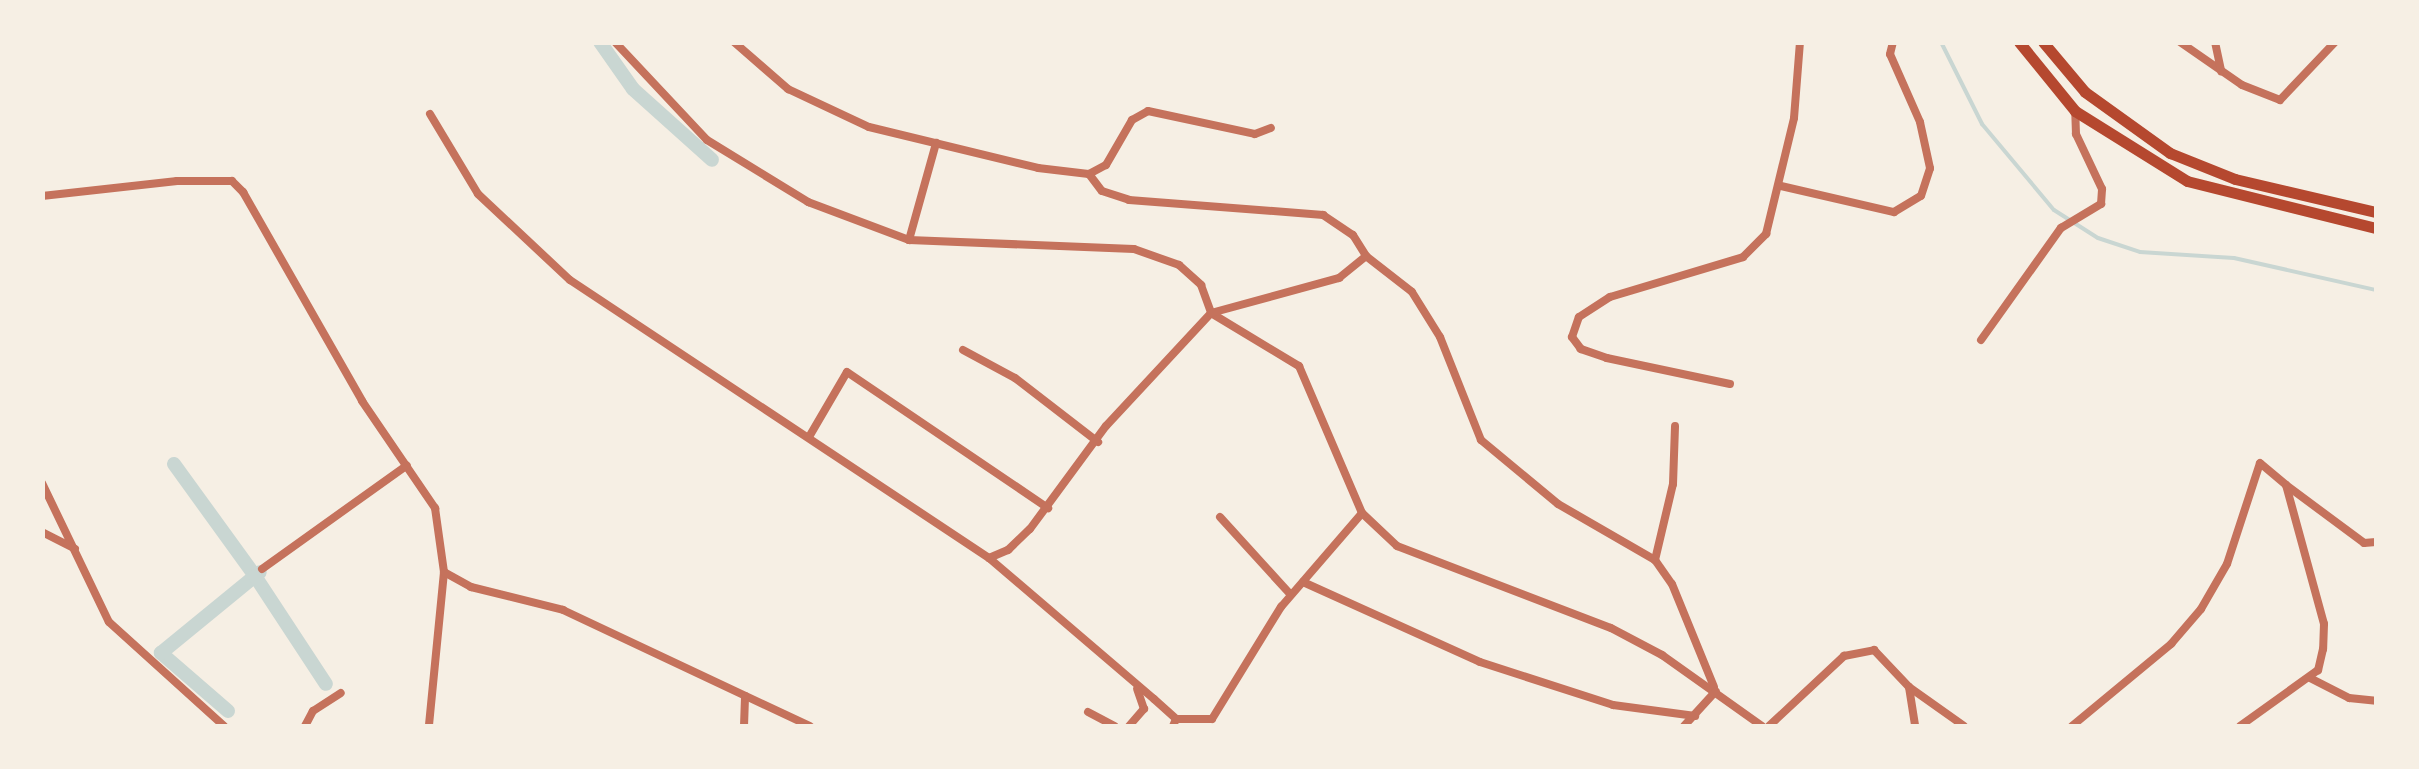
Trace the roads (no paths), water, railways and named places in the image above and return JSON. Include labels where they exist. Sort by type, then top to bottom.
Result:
[{"type":"highway","points":[[2019,42],[2076,111],[2187,181],[2376,228]]},
{"type":"highway","points":[[2043,42],[2085,92],[2170,153],[2252,184],[2376,212]]},
{"type":"street","points":[[615,42],[707,140],[808,202],[909,240],[1134,250],[1178,265],[1201,285],[1211,313],[1299,366],[1362,514],[1397,546],[1611,628],[1716,690],[1765,726],[1844,656],[1874,650],[1909,687],[1964,726]]},
{"type":"street","points":[[734,42],[788,88],[868,126],[1089,174],[1102,191],[1129,200],[1323,215],[1353,235],[1366,256],[1412,292],[1440,337],[1481,440],[1558,504],[1655,560],[1672,584],[1698,660],[1716,690]]},
{"type":"street","points":[[1730,384],[1580,350],[1572,337],[1579,317],[1610,297],[1743,257],[1766,234],[1781,186],[1800,42]]},
{"type":"street","points":[[1781,186],[1894,212],[1922,196],[1930,168],[1920,122],[1890,54],[1893,42]]},
{"type":"street","points":[[2180,42],[2221,71],[2280,100],[2335,42]]},
{"type":"street","points":[[2215,42],[2221,71]]},
{"type":"street","points":[[1980,340],[2062,228],[2081,211],[2101,204],[2102,188],[2076,134],[2076,111]]},
{"type":"street","points":[[1089,174],[1116,157],[1141,112],[1255,134],[1272,128]]},
{"type":"street","points":[[430,114],[478,194],[570,280],[989,558],[1135,684],[1174,723],[1212,719],[1291,595],[1362,514]]},
{"type":"street","points":[[909,240],[936,143]]},
{"type":"street","points":[[42,196],[232,181],[362,402],[435,508],[444,572],[429,726]]},
{"type":"street","points":[[989,558],[1008,550],[1048,508],[1098,442],[1211,313],[1340,278],[1366,256]]},
{"type":"street","points":[[963,350],[1014,378],[1098,442]]},
{"type":"street","points":[[808,437],[847,372],[1048,508]]},
{"type":"street","points":[[1655,560],[1673,484],[1675,426]]},
{"type":"street","points":[[2072,726],[2171,644],[2201,609],[2227,564],[2260,464],[2364,543],[2376,542]]},
{"type":"street","points":[[262,569],[407,465]]},
{"type":"street","points":[[42,482],[110,622],[225,726]]},
{"type":"street","points":[[2240,726],[2318,670],[2324,624],[2286,485]]},
{"type":"street","points":[[1220,517],[1291,595]]},
{"type":"street","points":[[42,532],[75,549]]},
{"type":"street","points":[[444,572],[471,586],[563,610],[810,726]]},
{"type":"street","points":[[1303,582],[1480,662],[1614,705],[1695,716]]},
{"type":"street","points":[[2310,678],[2348,698],[2376,701]]},
{"type":"street","points":[[1129,726],[1144,710],[1135,684]]},
{"type":"street","points":[[1909,687],[1915,726]]},
{"type":"street","points":[[1684,726],[1716,690]]},
{"type":"street","points":[[306,726],[313,711],[341,693]]},
{"type":"street","points":[[744,726],[745,696]]},
{"type":"street","points":[[1088,712],[1114,726]]},
{"type":"waterway","points":[[600,42],[633,89],[712,160]]},
{"type":"waterway","points":[[1941,42],[1982,124],[2054,210],[2098,238],[2140,252],[2234,258],[2376,290]]},
{"type":"waterway","points":[[174,464],[255,576],[260,572]]},
{"type":"waterway","points":[[228,711],[161,653],[255,576],[326,684]]}]
